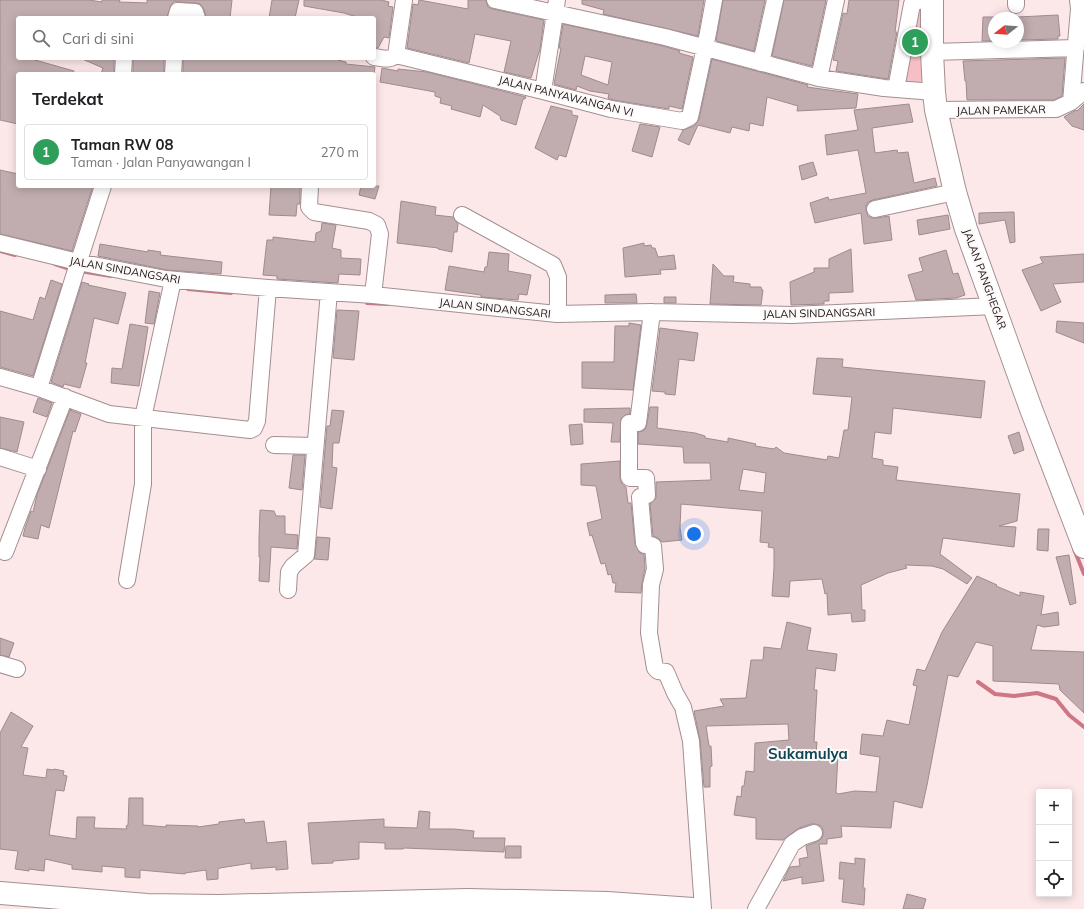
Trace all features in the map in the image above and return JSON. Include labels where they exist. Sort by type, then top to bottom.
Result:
[{"type":"main road","name":"JALAN PANGHEGAR","points":[[936,8],[932,52],[935,101],[955,192],[966,229],[1031,409],[1084,547]]},
{"type":"main road","points":[[0,893],[147,905],[218,906],[468,900],[607,903],[693,909]]},
{"type":"street","points":[[396,54],[404,0]]},
{"type":"street","name":"JALAN PAMEKAR","points":[[495,0],[556,6],[705,48],[820,78],[896,89],[935,101],[1056,109],[1071,102],[1084,91]]},
{"type":"street","points":[[705,48],[714,0]]},
{"type":"street","points":[[761,63],[775,0]]},
{"type":"street","points":[[820,78],[836,0]]},
{"type":"street","points":[[896,89],[912,4],[923,0]]},
{"type":"street","points":[[936,8],[942,0]]},
{"type":"street","points":[[1071,102],[1080,5]]},
{"type":"street","points":[[544,91],[556,6]]},
{"type":"street","points":[[177,16],[178,11],[182,10],[195,12],[196,16]]},
{"type":"street","name":"JALAN PANYAWANGAN VI","points":[[376,57],[387,59],[392,58],[396,54],[611,109],[682,121],[690,117],[705,48]]},
{"type":"street","points":[[932,52],[1076,48]]},
{"type":"street","points":[[123,72],[124,60]]},
{"type":"street","points":[[173,72],[174,60]]},
{"type":"street","points":[[39,388],[102,188]]},
{"type":"street","points":[[310,188],[309,207],[314,212],[369,221],[378,225],[380,234],[373,294]]},
{"type":"street","points":[[874,209],[955,192]]},
{"type":"street","points":[[462,215],[553,265],[558,277],[557,314]]},
{"type":"street","name":"JALAN SINDANGSARI","points":[[0,243],[76,268],[173,280],[268,288],[373,294],[557,314],[652,312],[792,315],[995,306]]},
{"type":"street","points":[[127,580],[143,484],[143,418],[173,280]]},
{"type":"street","points":[[0,377],[65,397],[101,412],[245,430],[254,428],[257,421],[268,288]]},
{"type":"street","points":[[288,590],[289,572],[293,566],[306,555],[329,292]]},
{"type":"street","points":[[652,312],[638,423],[629,423],[629,477],[646,478],[647,495],[640,497],[640,504],[644,543],[645,545],[652,545],[655,569],[651,585],[649,633],[655,668],[658,671],[666,672],[683,707],[691,741],[703,909]]},
{"type":"street","points":[[5,552],[65,397]]},
{"type":"street","points":[[274,445],[315,446]]},
{"type":"street","points":[[0,457],[38,469]]},
{"type":"street","points":[[0,664],[17,669]]},
{"type":"street","points":[[756,909],[792,844],[802,837],[814,832]]},
{"type":"shaded area","points":[[905,0],[932,0],[933,88],[888,84]]},
{"type":"building","points":[[0,0],[89,0],[102,2],[102,0],[120,0],[119,2],[147,3],[147,0],[232,0],[230,16],[206,16],[204,9],[200,4],[174,2],[171,5],[168,16],[16,16],[16,60],[35,60],[74,71],[16,72],[16,124],[0,120]]},
{"type":"building","points":[[272,0],[299,0],[295,16],[269,16]]},
{"type":"building","points":[[304,0],[382,0],[389,2],[388,6],[393,7],[389,38],[384,37],[378,48],[376,48],[376,16],[354,16],[304,6]]},
{"type":"building","points":[[419,0],[468,9],[468,0],[486,0],[488,7],[493,9],[544,20],[540,49],[531,78],[504,72],[511,41],[475,34],[469,63],[407,48],[413,4],[418,5]]},
{"type":"building","points":[[582,0],[704,0],[698,36],[603,14],[604,10],[582,4]]},
{"type":"building","points":[[723,0],[765,0],[754,51],[716,41]]},
{"type":"building","points":[[784,0],[826,0],[812,66],[772,56]]},
{"type":"building","points":[[849,0],[899,0],[895,32],[897,32],[888,79],[836,71],[838,61],[833,60],[843,13],[847,14]]},
{"type":"building","points":[[1058,15],[1060,36],[1058,36],[1058,39],[1024,40],[1024,17]]},
{"type":"building","points":[[983,17],[988,17],[988,41],[982,41]]},
{"type":"building","points":[[563,24],[663,46],[693,57],[682,109],[669,106],[669,109],[613,100],[608,98],[609,94],[590,91],[577,86],[576,90],[554,84],[561,48],[559,48]],"holes":[[[585,56],[612,62],[608,85],[581,75]]]},
{"type":"building","points":[[1065,58],[1062,96],[1054,100],[967,100],[963,61]]},
{"type":"building","points":[[712,59],[808,85],[807,87],[858,94],[856,108],[797,111],[798,106],[767,97],[763,126],[750,123],[749,131],[732,127],[730,133],[698,125],[689,145],[678,140],[683,130],[694,126],[699,119]]},
{"type":"building","points":[[85,60],[114,60],[114,72],[102,72],[103,68]]},
{"type":"building","points":[[133,60],[164,60],[164,72],[133,72]]},
{"type":"building","points":[[183,60],[338,60],[346,62],[346,64],[375,67],[374,72],[183,72]]},
{"type":"building","points":[[382,68],[398,71],[398,69],[427,72],[526,97],[523,99],[516,125],[501,120],[500,116],[483,105],[480,117],[451,109],[452,106],[440,103],[441,98],[435,96],[435,92],[380,82]]},
{"type":"building","points":[[909,104],[913,122],[872,128],[875,153],[897,150],[898,153],[908,152],[914,183],[935,178],[937,186],[868,202],[866,211],[868,216],[877,218],[889,216],[892,240],[864,244],[861,213],[815,223],[810,203],[828,197],[829,200],[866,193],[858,150],[827,155],[825,135],[858,130],[854,110]]},
{"type":"building","points":[[1084,104],[1084,130],[1072,126],[1064,117],[1076,110],[1077,111]]},
{"type":"building","points":[[551,106],[572,111],[572,115],[578,116],[566,157],[559,155],[557,160],[535,148]]},
{"type":"building","points":[[640,124],[660,127],[652,157],[632,151]]},
{"type":"building","points":[[813,162],[817,175],[802,180],[799,166]]},
{"type":"building","points":[[0,170],[16,174],[16,188],[92,188],[72,251],[0,234]]},
{"type":"building","points":[[376,186],[379,186],[375,199],[359,195],[361,188],[376,188]]},
{"type":"building","points":[[271,188],[300,188],[300,204],[297,204],[296,216],[269,215]]},
{"type":"building","points":[[401,201],[436,207],[435,215],[453,217],[458,224],[457,232],[454,232],[452,252],[438,248],[397,243]]},
{"type":"building","points":[[1014,212],[1015,242],[1010,243],[1005,220],[979,224],[979,213]]},
{"type":"building","points":[[948,215],[950,229],[919,235],[917,220]]},
{"type":"building","points":[[322,223],[336,225],[332,248],[341,250],[341,258],[361,259],[360,275],[339,274],[338,283],[277,279],[277,276],[263,275],[267,240],[273,240],[273,237],[315,242],[316,233],[321,231]]},
{"type":"building","points":[[644,243],[644,246],[651,245],[652,248],[655,248],[658,257],[674,255],[676,269],[660,270],[661,274],[625,277],[623,248]]},
{"type":"building","points":[[100,244],[148,252],[148,250],[161,252],[160,255],[222,262],[221,274],[167,270],[98,256]]},
{"type":"building","points":[[851,249],[853,292],[829,293],[829,301],[824,301],[824,304],[791,305],[790,282],[814,272],[814,268],[829,268],[829,259]]},
{"type":"building","points":[[946,250],[953,274],[958,273],[965,295],[956,298],[916,300],[908,275],[923,271],[919,258]]},
{"type":"building","points":[[489,252],[509,254],[508,271],[531,275],[527,295],[519,294],[518,300],[481,297],[481,295],[445,290],[449,266],[484,272],[485,267],[487,267]]},
{"type":"building","points":[[1084,254],[1084,282],[1053,284],[1061,302],[1041,311],[1022,270],[1043,263],[1040,257]]},
{"type":"building","points":[[713,264],[724,276],[734,276],[733,282],[750,284],[750,287],[761,287],[763,290],[761,305],[710,304]]},
{"type":"building","points":[[51,280],[62,284],[33,376],[0,367],[0,311],[33,320],[40,297],[45,299]]},
{"type":"building","points":[[82,282],[89,284],[88,285],[126,293],[118,324],[94,318],[85,363],[87,363],[80,388],[64,384],[63,387],[51,382]]},
{"type":"building","points":[[149,291],[160,293],[154,324],[145,323]]},
{"type":"building","points":[[636,294],[637,303],[605,303],[605,295]]},
{"type":"building","points":[[664,297],[676,297],[676,303],[664,303]]},
{"type":"building","points":[[337,310],[359,311],[354,360],[333,358]]},
{"type":"building","points":[[1057,321],[1084,323],[1084,343],[1056,332]]},
{"type":"building","points":[[629,323],[641,325],[633,390],[582,388],[582,362],[614,362],[615,326],[629,326]]},
{"type":"building","points":[[130,324],[148,327],[139,386],[111,383],[112,368],[122,369]]},
{"type":"building","points":[[660,328],[698,333],[694,361],[679,359],[675,395],[665,394],[665,392],[652,391]]},
{"type":"building","points":[[817,358],[843,359],[842,367],[985,381],[981,418],[893,408],[891,434],[875,432],[872,458],[883,460],[883,465],[898,467],[896,480],[1020,494],[1017,521],[999,526],[1016,527],[1014,547],[943,538],[940,554],[972,578],[967,584],[943,569],[932,566],[905,565],[907,568],[888,573],[861,585],[862,610],[865,610],[865,621],[852,622],[851,613],[828,615],[827,593],[825,594],[822,579],[790,581],[789,597],[772,596],[774,548],[768,547],[769,543],[760,542],[762,511],[681,504],[680,528],[682,540],[662,542],[653,536],[650,504],[656,498],[656,482],[711,480],[710,463],[684,463],[683,447],[638,444],[638,432],[643,431],[646,428],[650,407],[658,407],[657,428],[695,433],[705,436],[705,438],[728,442],[728,438],[756,444],[755,446],[774,449],[776,447],[784,453],[827,460],[828,456],[839,458],[844,430],[848,430],[852,397],[813,394]],"holes":[[[743,469],[766,473],[764,493],[739,490]]]},
{"type":"building","points":[[38,398],[52,403],[47,417],[33,412]]},
{"type":"building","points":[[630,408],[630,414],[625,415],[621,419],[620,442],[611,442],[613,423],[584,422],[584,409]]},
{"type":"building","points":[[70,410],[81,414],[75,432],[73,431],[49,528],[41,525],[38,539],[23,536],[31,511],[33,512],[37,495]]},
{"type":"building","points":[[332,410],[344,411],[339,443],[333,443],[332,467],[337,468],[332,509],[320,507],[327,426],[330,426]]},
{"type":"building","points":[[0,417],[24,422],[17,452],[0,448]]},
{"type":"building","points":[[582,424],[583,444],[571,445],[569,425]]},
{"type":"building","points":[[1019,432],[1024,450],[1014,454],[1008,436]]},
{"type":"building","points":[[293,455],[305,455],[302,490],[289,488]]},
{"type":"building","points":[[620,461],[620,478],[622,484],[626,487],[628,503],[631,503],[635,544],[640,553],[644,554],[645,568],[641,593],[615,592],[616,583],[613,583],[611,574],[608,575],[605,563],[601,564],[592,535],[590,536],[587,523],[602,519],[596,486],[581,485],[581,464]]},
{"type":"building","points":[[260,510],[274,511],[276,516],[285,516],[285,534],[298,535],[297,549],[271,547],[269,582],[259,581]]},
{"type":"building","points":[[1038,529],[1049,529],[1048,551],[1037,550]]},
{"type":"building","points":[[317,537],[330,538],[328,560],[314,559]]},
{"type":"building","points":[[1069,555],[1076,603],[1070,605],[1056,557]]},
{"type":"building","points":[[977,576],[1020,596],[1020,592],[1044,596],[1041,615],[1058,612],[1059,625],[1044,627],[1037,625],[1031,650],[1084,652],[1084,713],[1060,690],[1059,684],[993,681],[993,646],[976,642],[958,677],[948,675],[922,808],[894,801],[891,828],[841,826],[842,837],[827,839],[827,844],[819,844],[824,881],[802,884],[802,877],[783,881],[790,867],[800,866],[799,859],[808,857],[806,846],[821,839],[823,830],[821,826],[811,824],[799,828],[783,840],[756,839],[756,818],[734,815],[737,796],[741,797],[746,771],[754,772],[755,743],[789,740],[788,724],[706,726],[709,746],[711,746],[712,766],[710,767],[710,787],[704,787],[700,740],[694,711],[724,706],[720,699],[746,698],[751,660],[763,660],[764,647],[781,649],[787,622],[811,628],[807,650],[837,654],[835,671],[816,668],[814,690],[817,690],[814,742],[817,742],[816,754],[838,755],[836,792],[838,794],[855,791],[876,792],[880,757],[860,754],[862,734],[883,736],[887,720],[909,725],[917,686],[913,685],[917,669],[925,671],[942,632]]},
{"type":"building","points":[[0,638],[14,643],[9,657],[0,655]]},
{"type":"building","points":[[11,712],[33,726],[21,747],[28,748],[23,775],[46,778],[47,769],[54,769],[64,771],[63,775],[67,776],[64,791],[56,790],[49,835],[76,839],[77,817],[95,817],[94,828],[127,829],[129,798],[143,798],[143,825],[198,827],[219,824],[219,822],[244,819],[245,823],[264,821],[267,843],[286,841],[288,869],[276,870],[276,867],[251,869],[251,863],[220,868],[218,869],[218,879],[207,880],[206,870],[185,874],[140,870],[140,878],[125,877],[125,868],[102,866],[102,872],[72,869],[72,865],[45,859],[44,871],[15,869],[18,851],[0,849],[0,733]]},
{"type":"building","points":[[419,811],[430,812],[429,829],[474,831],[473,838],[505,838],[504,852],[404,848],[385,849],[385,843],[359,842],[359,859],[333,861],[333,863],[312,864],[308,823],[384,819],[384,827],[417,828]]},
{"type":"building","points":[[506,846],[521,846],[521,858],[505,858]]},
{"type":"building","points":[[855,858],[865,859],[863,888],[865,888],[864,905],[842,902],[844,879],[839,879],[840,862],[855,864]]},
{"type":"building","points":[[907,894],[926,899],[923,909],[903,909]]},
{"type":"waterway","points":[[0,251],[15,255]]},
{"type":"waterway","points":[[55,264],[73,270]]},
{"type":"waterway","points":[[80,271],[111,276]]},
{"type":"waterway","points":[[188,289],[231,293]]},
{"type":"waterway","points":[[367,303],[388,304]]},
{"type":"waterway","points":[[1074,549],[1084,574]]},
{"type":"waterway","points":[[978,682],[995,694],[1014,696],[1037,693],[1056,699],[1069,715],[1084,727]]},
{"type":"place","name":"Taman RW 08","points":[[915,42]]},
{"type":"district","name":"Sukamulya","points":[[808,753]]}]
